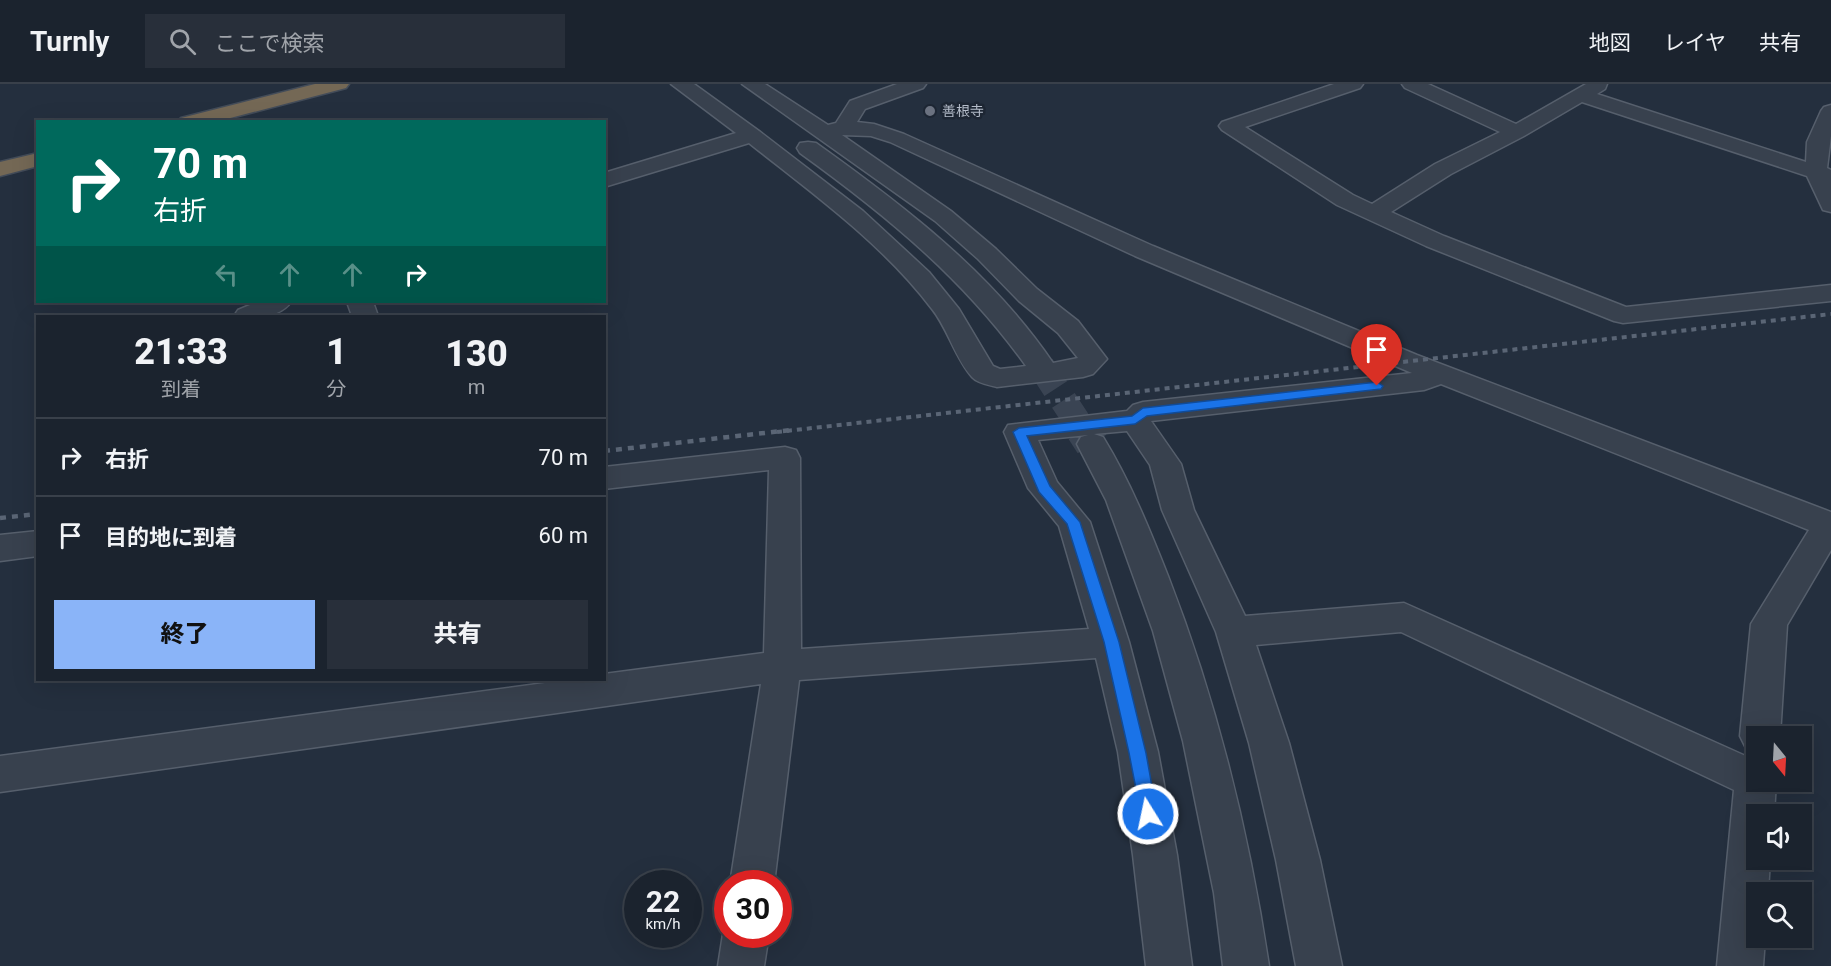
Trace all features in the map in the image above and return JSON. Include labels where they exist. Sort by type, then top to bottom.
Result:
[{"type":"highway","points":[[197,120],[339,84]]},
{"type":"highway","points":[[0,169],[36,160]]},
{"type":"street","points":[[681,84],[752,135],[855,216],[920,277],[946,309],[983,372],[997,378],[1083,368],[1093,359],[1068,327],[1028,295],[965,234],[835,130],[752,84]]},
{"type":"street","points":[[719,84],[862,187],[945,254],[989,298],[1041,366]]},
{"type":"street","points":[[835,130],[857,105],[916,84]]},
{"type":"street","points":[[1353,84],[1229,126],[1346,200],[1435,241],[1623,315],[1831,293]]},
{"type":"street","points":[[1412,84],[1517,132]]},
{"type":"street","points":[[1374,213],[1443,169],[1517,132],[1600,84]]},
{"type":"street","points":[[1580,95],[1823,175]]},
{"type":"street","points":[[1831,111],[1818,142],[1831,205]]},
{"type":"street","points":[[835,130],[874,130],[897,138],[1144,250],[1440,374],[1830,525],[1769,624],[1761,726]]},
{"type":"street","points":[[606,179],[752,135]]},
{"type":"street","points":[[250,315],[276,303]]},
{"type":"street","points":[[1169,966],[1155,855],[1138,753],[1111,642],[1074,522],[1044,488],[1019,432],[1135,420],[1143,412],[1424,381],[1440,374]]},
{"type":"street","points":[[1135,420],[1166,464],[1178,510],[1234,632],[1269,743],[1298,860],[1319,966]]},
{"type":"street","points":[[1092,444],[1122,500],[1171,631],[1203,741],[1236,893],[1246,966]]},
{"type":"street","points":[[606,478],[784,458],[782,666],[754,870]]},
{"type":"street","points":[[0,548],[36,543]]},
{"type":"street","points":[[1234,632],[1404,617],[1746,775]]},
{"type":"street","points":[[0,774],[782,666],[1111,642]]},
{"type":"street","points":[[1740,966],[1755,792]]},
{"type":"street","points":[[741,966],[744,948]]},
{"type":"tunnel","points":[[1041,366],[1084,432]]},
{"type":"tunnel","points":[[1083,430],[1092,444]]},
{"type":"railway","points":[[777,432],[1831,314]]},
{"type":"railway","points":[[606,451],[791,430]]},
{"type":"railway","points":[[0,518],[36,514]]},
{"type":"place","name":"善根寺","points":[[930,111]]},
{"type":"route","points":[[1148,814],[1138,753],[1111,642],[1074,522],[1044,488],[1019,432],[1135,420],[1143,412],[1377,386]]}]
